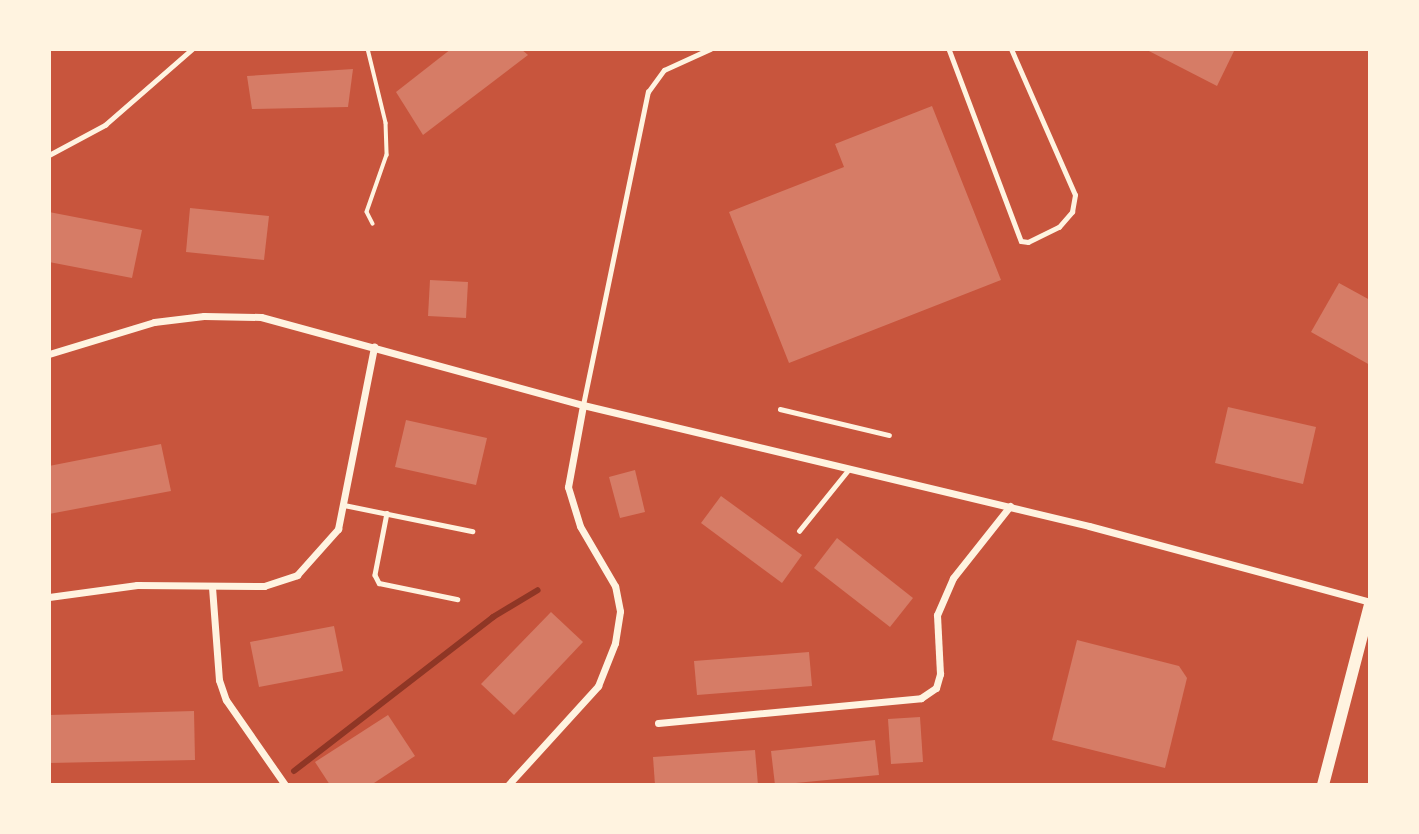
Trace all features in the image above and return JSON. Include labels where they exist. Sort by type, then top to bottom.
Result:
[{"type":"main road","points":[[1323,785],[1370,603]]},
{"type":"street","points":[[49,354],[148,323],[204,316],[261,317],[583,405],[1010,506],[1370,603]]},
{"type":"street","points":[[49,597],[138,585],[264,586],[297,575],[330,543],[344,505],[374,347]]},
{"type":"street","points":[[508,785],[598,686],[615,643],[620,611],[615,586],[580,526],[568,487],[583,405]]},
{"type":"street","points":[[658,723],[921,698],[936,688],[940,674],[937,615],[953,578],[1010,506]]},
{"type":"street","points":[[212,587],[219,680],[226,700],[285,785]]},
{"type":"lane","points":[[49,155],[105,125],[192,49]]},
{"type":"lane","points":[[583,405],[648,92],[664,71],[710,49]]},
{"type":"lane","points":[[949,49],[1021,241],[1028,242],[1059,227],[1072,212],[1075,195],[1011,49]]},
{"type":"lane","points":[[780,409],[888,435]]},
{"type":"lane","points":[[799,531],[849,468]]},
{"type":"lane","points":[[344,505],[472,531]]},
{"type":"lane","points":[[387,513],[375,575],[380,583],[457,599]]},
{"type":"path","points":[[368,49],[387,134],[387,155],[367,212],[373,225]]},
{"type":"building","points":[[451,49],[521,49],[528,55],[423,135],[396,92]]},
{"type":"building","points":[[1145,49],[1235,49],[1217,86]]},
{"type":"building","points":[[353,69],[348,107],[252,109],[247,76]]},
{"type":"building","points":[[932,106],[1001,280],[789,363],[729,212],[844,167],[835,144]]},
{"type":"building","points":[[190,208],[269,216],[264,260],[186,252]]},
{"type":"building","points":[[49,212],[142,230],[132,278],[49,262]]},
{"type":"building","points":[[430,280],[468,282],[466,318],[428,316]]},
{"type":"building","points":[[1339,283],[1370,300],[1370,365],[1311,332]]},
{"type":"building","points":[[1228,407],[1316,427],[1303,484],[1215,463]]},
{"type":"building","points":[[406,420],[487,438],[476,485],[395,467]]},
{"type":"building","points":[[161,444],[171,491],[49,514],[49,466]]},
{"type":"building","points":[[635,470],[645,512],[620,518],[609,477]]},
{"type":"building","points":[[721,496],[802,555],[782,583],[701,523]]},
{"type":"building","points":[[837,538],[913,598],[890,627],[814,568]]},
{"type":"building","points":[[551,612],[583,642],[514,715],[481,684]]},
{"type":"building","points":[[334,626],[343,671],[259,687],[250,642]]},
{"type":"building","points":[[1077,640],[1179,666],[1187,678],[1165,768],[1052,740]]},
{"type":"building","points":[[809,652],[812,686],[697,695],[694,661]]},
{"type":"building","points":[[194,711],[195,760],[49,763],[49,715]]},
{"type":"building","points":[[388,715],[415,756],[371,785],[330,785],[315,762]]},
{"type":"building","points":[[920,717],[923,762],[891,764],[888,719]]},
{"type":"building","points":[[875,740],[879,775],[775,785],[771,751]]},
{"type":"building","points":[[755,750],[758,785],[655,785],[653,757]]},
{"type":"waterway","points":[[294,771],[493,617],[538,590]]}]
